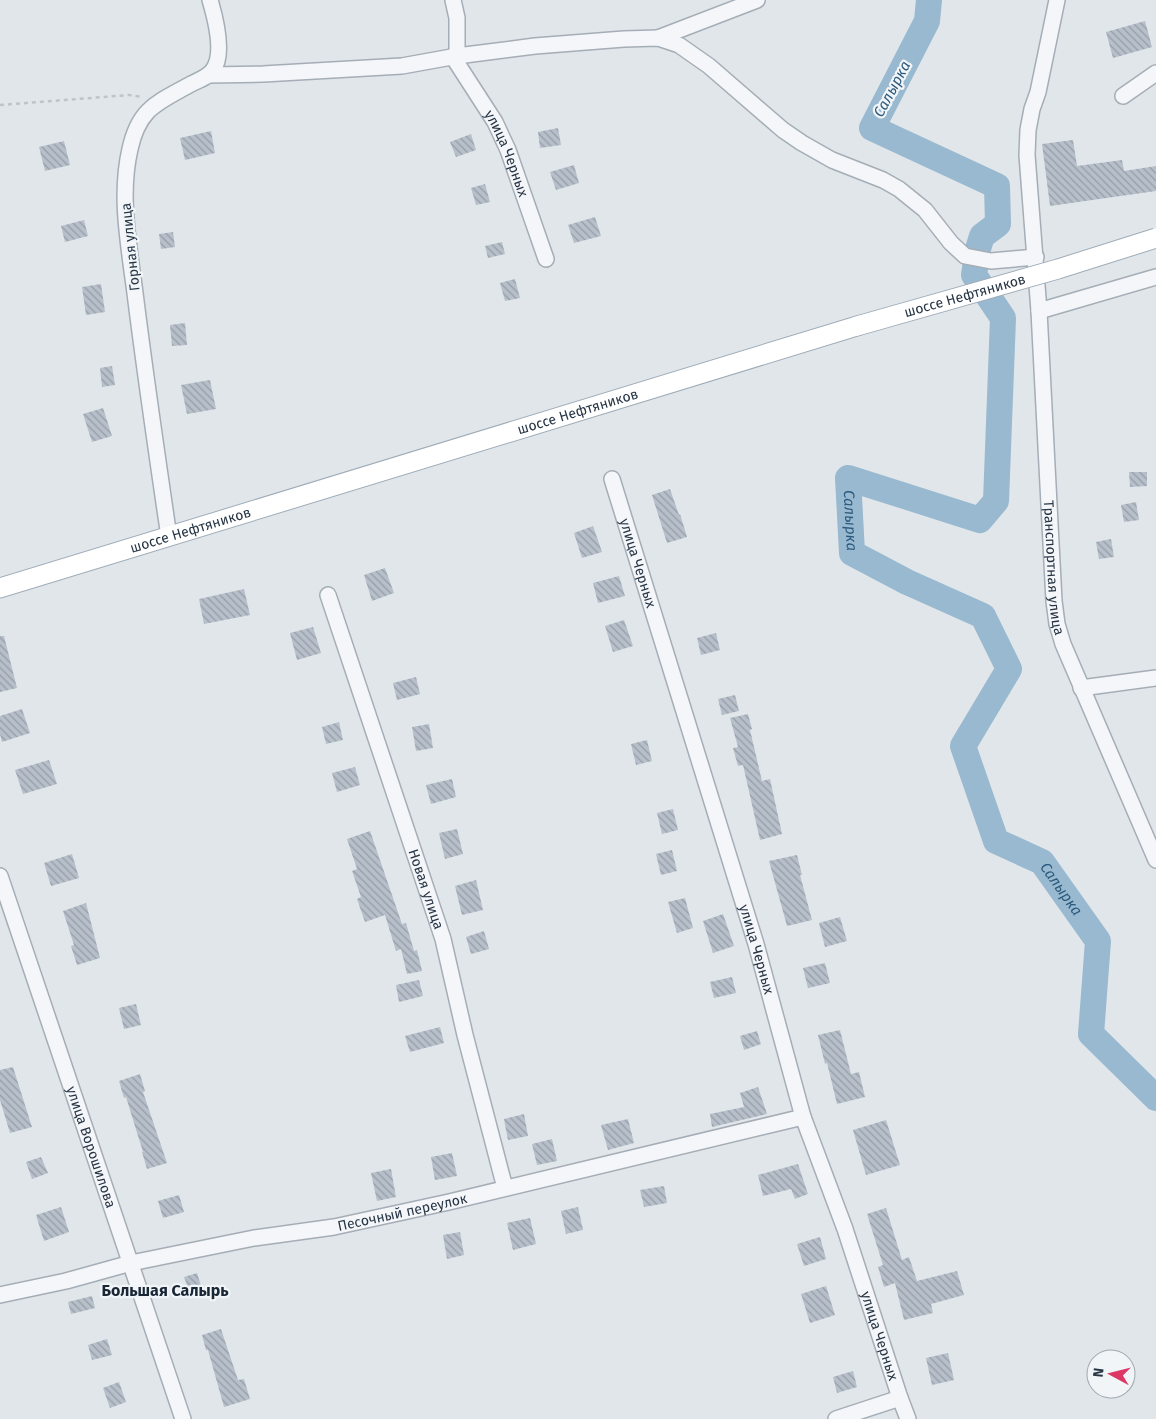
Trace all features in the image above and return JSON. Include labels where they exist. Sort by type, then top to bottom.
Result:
[{"type":"main road","name":"шоссе Нефтяников","points":[[0,588],[857,326],[1058,269],[1156,238]]},
{"type":"street","points":[[208,75],[214,69],[218,56],[215,17],[210,0]]},
{"type":"street","points":[[453,0],[457,18],[455,56]]},
{"type":"street","points":[[658,38],[757,0]]},
{"type":"street","name":"Транспортная улица","points":[[1057,0],[1038,92],[1032,109],[1028,130],[1027,155],[1036,258],[1054,601],[1057,624],[1063,644],[1156,860]]},
{"type":"street","points":[[208,75],[263,74],[402,66],[455,56],[545,45],[624,38],[658,38],[678,45],[709,66],[802,143],[832,160],[883,180],[900,189],[925,210],[951,243],[965,256],[991,262],[1036,258]]},
{"type":"street","name":"улица Черных","points":[[455,56],[495,122],[508,150],[546,259]]},
{"type":"street","points":[[1123,96],[1156,73]]},
{"type":"street","name":"Горная улица","points":[[169,537],[140,338],[127,233],[125,197],[129,151],[134,132],[142,117],[166,97],[208,75]]},
{"type":"street","points":[[1039,312],[1156,277]]},
{"type":"street","name":"улица Черных","points":[[612,479],[756,944],[804,1117],[845,1229],[908,1419]]},
{"type":"street","name":"Новая улица","points":[[328,595],[443,939],[506,1188]]},
{"type":"street","points":[[1081,688],[1156,678]]},
{"type":"street","name":"улица Ворошилова","points":[[0,876],[182,1419]]},
{"type":"street","name":"Песочный переулок","points":[[0,1295],[66,1281],[131,1263],[254,1238],[334,1227],[804,1117]]},
{"type":"street","points":[[836,1419],[900,1398]]},
{"type":"path","points":[[0,105],[129,95],[145,97],[152,107]]},
{"type":"building","points":[[1145,21],[1152,47],[1113,58],[1106,32]]},
{"type":"building","points":[[558,128],[561,145],[540,148],[538,132]]},
{"type":"building","points":[[211,131],[215,153],[185,160],[180,138]]},
{"type":"building","points":[[471,134],[476,150],[456,157],[450,142]]},
{"type":"building","points":[[1073,140],[1077,166],[1122,160],[1124,171],[1156,166],[1156,191],[1050,206],[1042,144]]},
{"type":"building","points":[[64,141],[70,165],[45,171],[39,147]]},
{"type":"building","points":[[574,165],[579,183],[556,190],[550,172]]},
{"type":"building","points":[[485,184],[490,202],[476,205],[471,188]]},
{"type":"building","points":[[595,217],[601,236],[574,243],[568,225]]},
{"type":"building","points":[[84,220],[88,236],[65,242],[61,226]]},
{"type":"building","points":[[173,232],[175,247],[161,249],[159,234]]},
{"type":"building","points":[[502,242],[505,254],[488,258],[485,246]]},
{"type":"building","points":[[515,279],[520,298],[505,301],[500,283]]},
{"type":"building","points":[[101,284],[105,312],[86,315],[82,287]]},
{"type":"building","points":[[185,323],[187,345],[172,346],[170,325]]},
{"type":"building","points":[[112,366],[115,385],[102,387],[100,368]]},
{"type":"building","points":[[210,380],[216,409],[187,414],[181,385]]},
{"type":"building","points":[[103,408],[112,436],[92,442],[83,414]]},
{"type":"building","points":[[1129,472],[1147,472],[1147,486],[1130,487]]},
{"type":"building","points":[[670,489],[687,537],[667,543],[652,495]]},
{"type":"building","points":[[1136,502],[1139,520],[1124,522],[1121,505]]},
{"type":"building","points":[[593,526],[602,552],[582,558],[574,533]]},
{"type":"building","points":[[1111,539],[1114,557],[1099,559],[1096,542]]},
{"type":"building","points":[[385,568],[394,593],[372,601],[364,575]]},
{"type":"building","points":[[619,576],[625,596],[598,603],[593,583]]},
{"type":"building","points":[[244,589],[250,615],[204,624],[199,599]]},
{"type":"building","points":[[624,620],[633,646],[613,652],[605,626]]},
{"type":"building","points":[[313,627],[321,653],[297,660],[290,633]]},
{"type":"building","points":[[716,633],[720,650],[701,655],[697,638]]},
{"type":"building","points":[[0,636],[4,636],[17,688],[0,692]]},
{"type":"building","points":[[416,677],[420,694],[397,700],[393,683]]},
{"type":"building","points":[[735,695],[739,711],[722,715],[718,699]]},
{"type":"building","points":[[22,709],[30,733],[2,742],[0,716]]},
{"type":"building","points":[[748,714],[762,781],[770,779],[782,834],[760,840],[743,765],[738,766],[733,748],[738,747],[730,718]]},
{"type":"building","points":[[339,722],[343,740],[326,744],[322,727]]},
{"type":"building","points":[[429,724],[433,748],[416,751],[412,727]]},
{"type":"building","points":[[647,740],[652,761],[636,765],[631,744]]},
{"type":"building","points":[[49,760],[57,784],[23,794],[15,770]]},
{"type":"building","points":[[355,767],[360,785],[337,792],[332,773]]},
{"type":"building","points":[[452,779],[456,797],[431,804],[426,785]]},
{"type":"building","points":[[673,809],[678,830],[662,834],[657,813]]},
{"type":"building","points":[[457,829],[463,854],[445,859],[439,833]]},
{"type":"building","points":[[370,831],[402,924],[406,923],[414,951],[417,950],[422,971],[407,974],[401,949],[396,951],[385,915],[365,922],[357,899],[361,897],[352,871],[357,869],[347,839]]},
{"type":"building","points":[[672,850],[677,871],[661,875],[656,854]]},
{"type":"building","points":[[72,854],[79,878],[51,886],[44,863]]},
{"type":"building","points":[[797,855],[802,875],[800,875],[812,920],[787,926],[769,861]]},
{"type":"building","points":[[476,880],[483,910],[462,915],[455,886]]},
{"type":"building","points":[[685,898],[693,928],[677,933],[668,902]]},
{"type":"building","points":[[86,903],[100,958],[77,965],[71,946],[74,945],[63,911]]},
{"type":"building","points":[[723,914],[734,946],[713,953],[703,921]]},
{"type":"building","points":[[840,917],[847,941],[825,947],[819,923]]},
{"type":"building","points":[[484,931],[489,949],[471,954],[466,937]]},
{"type":"building","points":[[825,963],[830,983],[808,988],[803,968]]},
{"type":"building","points":[[732,977],[736,993],[714,998],[710,982]]},
{"type":"building","points":[[419,980],[423,996],[399,1002],[396,985]]},
{"type":"building","points":[[136,1004],[141,1025],[124,1029],[119,1008]]},
{"type":"building","points":[[440,1027],[444,1043],[410,1052],[405,1036]]},
{"type":"building","points":[[840,1030],[851,1074],[859,1072],[865,1097],[837,1104],[818,1035]]},
{"type":"building","points":[[757,1031],[761,1044],[744,1050],[740,1036]]},
{"type":"building","points":[[13,1067],[32,1127],[10,1133],[0,1100],[0,1070]]},
{"type":"building","points":[[140,1074],[145,1091],[143,1092],[167,1163],[147,1169],[126,1097],[124,1098],[119,1081]]},
{"type":"building","points":[[758,1087],[767,1114],[712,1127],[710,1114],[744,1107],[740,1093]]},
{"type":"building","points":[[524,1114],[528,1136],[508,1140],[504,1119]]},
{"type":"building","points":[[628,1119],[634,1143],[608,1150],[601,1125]]},
{"type":"building","points":[[886,1120],[900,1165],[866,1175],[853,1130]]},
{"type":"building","points":[[552,1139],[557,1161],[537,1165],[532,1144]]},
{"type":"building","points":[[452,1153],[457,1176],[435,1180],[431,1157]]},
{"type":"building","points":[[41,1157],[48,1173],[32,1179],[26,1162]]},
{"type":"building","points":[[798,1164],[808,1194],[795,1199],[791,1189],[763,1196],[758,1175]]},
{"type":"building","points":[[391,1169],[396,1197],[377,1201],[371,1173]]},
{"type":"building","points":[[664,1186],[667,1203],[644,1207],[640,1190]]},
{"type":"building","points":[[179,1195],[184,1212],[163,1218],[158,1201]]},
{"type":"building","points":[[61,1207],[69,1232],[44,1241],[36,1215]]},
{"type":"building","points":[[578,1207],[583,1230],[566,1234],[561,1211]]},
{"type":"building","points":[[886,1208],[902,1260],[909,1257],[917,1281],[957,1271],[964,1295],[931,1304],[933,1313],[904,1320],[895,1283],[884,1287],[878,1267],[883,1265],[867,1214]]},
{"type":"building","points":[[530,1218],[536,1244],[513,1250],[507,1223]]},
{"type":"building","points":[[460,1232],[464,1255],[447,1259],[443,1235]]},
{"type":"building","points":[[820,1237],[826,1259],[804,1266],[797,1244]]},
{"type":"building","points":[[197,1273],[202,1289],[190,1293],[184,1277]]},
{"type":"building","points":[[826,1286],[835,1315],[810,1323],[801,1294]]},
{"type":"building","points":[[92,1296],[95,1308],[71,1314],[68,1302]]},
{"type":"building","points":[[221,1329],[238,1380],[244,1379],[250,1399],[224,1407],[202,1335]]},
{"type":"building","points":[[107,1339],[112,1355],[92,1360],[88,1345]]},
{"type":"building","points":[[948,1353],[954,1380],[932,1385],[926,1358]]},
{"type":"building","points":[[853,1371],[857,1387],[837,1393],[833,1377]]},
{"type":"building","points":[[119,1382],[126,1402],[110,1408],[103,1388]]},
{"type":"waterway","name":"Салырка","points":[[929,0],[927,21],[872,128],[997,186],[998,224],[982,236],[974,275],[1003,318],[996,501],[980,520],[848,478],[852,553],[907,582],[983,616],[1009,669],[963,746],[996,841],[1042,862],[1098,941],[1091,1034],[1156,1098]]},
{"type":"district","name":"Большая Салырь","points":[[165,1290]]}]
